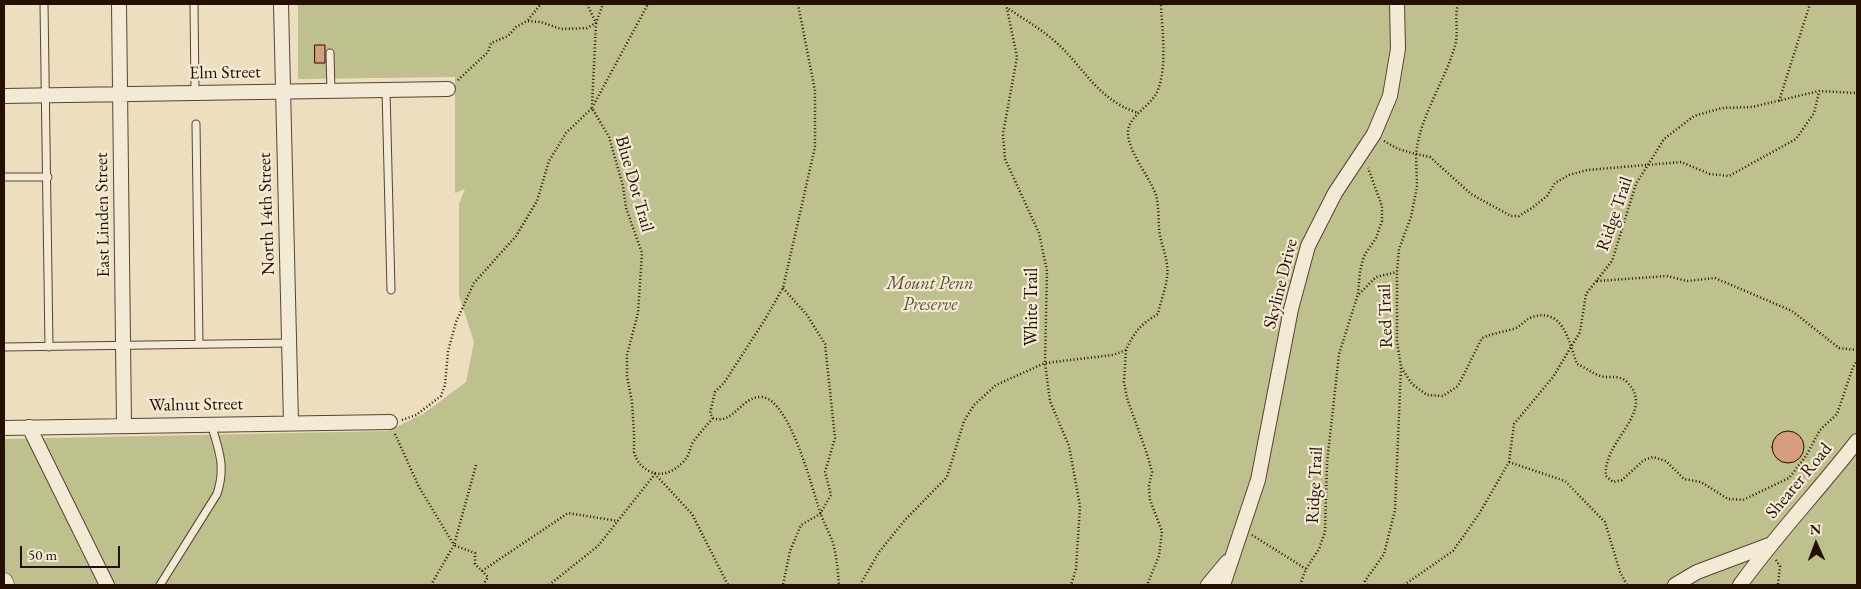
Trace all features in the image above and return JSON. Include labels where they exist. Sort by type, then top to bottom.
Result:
[{"type":"street","name":"East Linden Street","points":[[119,4],[124,425]]},
{"type":"street","name":"North 14th Street","points":[[282,4],[282,92],[291,423]]},
{"type":"street","name":"Skyline Drive","points":[[1223,585],[1251,503],[1264,454],[1300,273],[1322,215],[1374,134],[1390,96],[1395,72],[1399,30],[1397,4]]},
{"type":"street","name":"Elm Street","points":[[4,96],[448,89]]},
{"type":"street","name":"Walnut Street","points":[[4,428],[390,422]]},
{"type":"street","points":[[29,427],[107,585]]},
{"type":"street","name":"Shearer Road","points":[[1740,585],[1769,545],[1828,478],[1857,441]]},
{"type":"street","points":[[1675,585],[1697,572],[1769,545]]},
{"type":"street","name":"Skyline Drive","points":[[1208,585],[1231,558]]},
{"type":"street","points":[[1675,585],[1697,585]]},
{"type":"lane","points":[[44,4],[47,95],[49,347]]},
{"type":"lane","points":[[194,4],[195,92]]},
{"type":"lane","points":[[330,53],[331,91]]},
{"type":"lane","points":[[386,90],[391,290]]},
{"type":"lane","points":[[196,124],[199,344]]},
{"type":"lane","points":[[4,177],[48,177]]},
{"type":"lane","points":[[4,347],[289,343]]},
{"type":"lane","points":[[160,585],[217,494],[222,479],[221,456],[211,424]]},
{"type":"path","points":[[448,89],[476,65],[488,52],[491,43],[508,36],[516,27],[528,21],[541,4]]},
{"type":"path","points":[[587,4],[596,23]]},
{"type":"path","points":[[592,108],[596,23],[603,4]]},
{"type":"path","points":[[483,585],[488,577],[476,564],[475,553],[454,545],[419,487],[390,422],[405,420],[441,396],[446,385],[448,351],[456,322],[474,283],[516,236],[537,200],[549,161],[566,133],[592,108],[648,4]]},
{"type":"path","points":[[798,4],[815,92],[815,147],[783,288],[729,375],[715,392],[710,413],[713,418],[719,420],[727,418],[753,398],[762,397],[772,400],[793,430],[820,514],[834,546],[839,585]]},
{"type":"path","name":"White Trail","points":[[1006,4],[1017,57],[1003,134],[1005,159],[1039,233],[1047,271],[1044,362],[1050,401],[1069,446],[1080,506],[1076,569],[1072,585]]},
{"type":"path","points":[[1147,585],[1159,556],[1162,531],[1150,500],[1149,486],[1152,472],[1148,454],[1127,398],[1124,382],[1126,350],[1135,330],[1142,323],[1158,314],[1167,277],[1166,254],[1161,240],[1156,196],[1131,146],[1128,133],[1129,124],[1138,113],[1153,101],[1159,88],[1163,66],[1160,4]]},
{"type":"path","name":"Red Trail","points":[[1458,4],[1455,14],[1456,43],[1418,134],[1416,154],[1417,187],[1411,217],[1399,249],[1397,341],[1401,367],[1412,384],[1426,395],[1443,396],[1458,386],[1482,338],[1517,327],[1530,318],[1540,315],[1553,317],[1561,323],[1567,333],[1577,364],[1601,376],[1615,376],[1626,381],[1634,393],[1636,406],[1631,423],[1613,446],[1605,465],[1606,476],[1613,482],[1622,480],[1644,460],[1653,458],[1666,461],[1684,479],[1700,482],[1728,499],[1743,500],[1789,478],[1795,471],[1806,456],[1820,430],[1837,414],[1857,360]]},
{"type":"path","points":[[1779,101],[1810,4]]},
{"type":"path","points":[[1008,9],[1051,38],[1070,56],[1102,94],[1121,107],[1138,113]]},
{"type":"path","points":[[528,21],[541,22],[561,29],[587,28],[596,23]]},
{"type":"path","points":[[1374,134],[1398,149],[1430,157],[1471,194],[1511,216],[1519,216],[1547,196],[1555,183],[1569,175],[1596,168],[1681,162],[1710,174],[1729,176],[1796,139],[1814,113],[1819,91]]},
{"type":"path","name":"Ridge Trail","points":[[1404,585],[1453,551],[1479,514],[1510,462],[1514,424],[1553,377],[1580,332],[1586,294],[1612,261],[1636,184],[1664,139],[1694,116],[1722,108],[1752,107],[1819,91],[1857,93]]},
{"type":"path","name":"Blue Dot Trail","points":[[592,108],[609,136],[623,186],[626,208],[642,253],[638,313],[627,354],[627,376],[632,402],[634,452],[642,467],[655,474],[692,514],[728,585]]},
{"type":"path","name":"Ridge Trail","points":[[1300,585],[1306,569],[1319,550],[1325,532],[1327,463],[1339,354],[1358,294],[1364,256],[1376,238],[1382,222],[1382,206],[1372,183],[1363,152]]},
{"type":"path","points":[[1358,294],[1376,277],[1397,272]]},
{"type":"path","points":[[1596,281],[1667,276],[1687,281],[1715,278],[1792,311],[1839,348],[1857,350]]},
{"type":"path","points":[[783,288],[807,315],[825,344],[835,438],[825,472],[831,495],[820,514],[801,525],[790,551],[783,585]]},
{"type":"path","points":[[860,585],[879,552],[905,520],[948,478],[964,421],[974,405],[996,385],[1044,362],[1113,355],[1126,350]]},
{"type":"path","points":[[1367,585],[1365,582],[1384,554],[1395,510],[1401,367]]},
{"type":"path","points":[[549,585],[598,546],[655,474],[667,473],[678,467],[687,457],[692,444],[713,418]]},
{"type":"path","points":[[1510,462],[1565,481],[1605,522],[1620,572],[1627,585]]},
{"type":"path","points":[[431,585],[454,545],[476,465]]},
{"type":"path","points":[[482,571],[568,513],[618,521]]},
{"type":"path","points":[[1242,529],[1306,569]]},
{"type":"path","points":[[1769,545],[1780,566],[1778,585]]},
{"type":"green space","name":"Mount Penn Preserve","points":[[298,4],[1857,4],[1857,585],[4,585],[4,439],[388,431],[423,414],[466,382],[474,342],[459,296],[459,204],[465,189],[455,193],[455,77],[298,79]]},
{"type":"building","points":[[315,45],[325,45],[325,63],[315,63]]},
{"type":"building","points":[[1788,431],[1794,432],[1799,436],[1803,441],[1803,453],[1799,458],[1794,462],[1788,463],[1782,462],[1777,458],[1773,453],[1772,447],[1773,441],[1777,436],[1782,432]]}]
